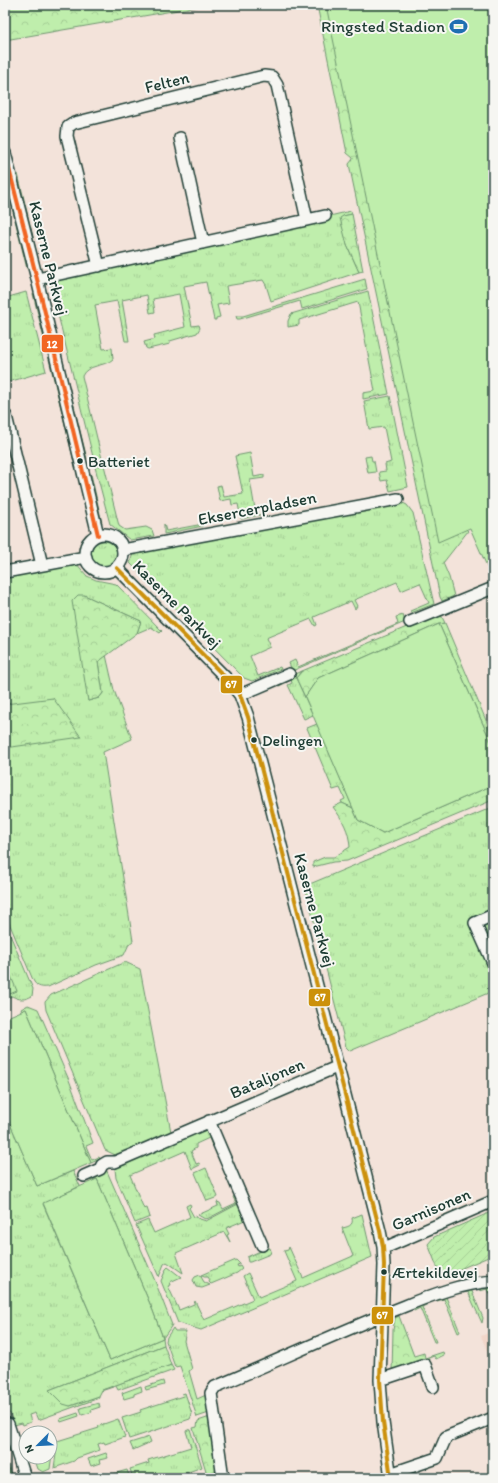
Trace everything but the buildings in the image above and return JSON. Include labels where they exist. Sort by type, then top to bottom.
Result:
[{"type":"street","name":"Felten","points":[[99,266],[67,136],[68,127],[74,123],[264,76],[272,77],[277,85],[307,220]]},
{"type":"street","points":[[180,138],[203,243]]},
{"type":"street","name":"Kaserne Parkvej","points":[[6,160],[37,279],[98,535]]},
{"type":"street","points":[[37,279],[325,216]]},
{"type":"street","points":[[6,416],[42,565]]},
{"type":"street","name":"Eksercerpladsen","points":[[123,550],[398,499]]},
{"type":"street","points":[[105,534],[117,539],[123,550],[121,562],[117,568],[107,572],[96,570],[91,567],[86,557],[87,546],[93,538],[98,535],[105,534]]},
{"type":"street","points":[[5,572],[86,557]]},
{"type":"street","name":"Kaserne Parkvej","points":[[117,568],[227,679],[240,695],[248,717],[375,1207],[383,1246],[380,1380],[383,1422],[390,1476],[437,1458],[446,1437],[493,1418]]},
{"type":"street","points":[[410,622],[493,588]]},
{"type":"street","points":[[240,695],[288,674]]},
{"type":"street","points":[[493,915],[475,923],[493,963]]},
{"type":"street","name":"Bataljonen","points":[[84,1176],[100,1169],[102,1165],[107,1162],[115,1162],[339,1066]]},
{"type":"street","points":[[209,1121],[262,1245]]},
{"type":"street","name":"Garnisonen","points":[[383,1246],[389,1246],[493,1201]]},
{"type":"street","points":[[223,1478],[211,1393],[215,1387],[382,1314],[441,1292],[493,1281]]},
{"type":"street","points":[[380,1380],[425,1364],[433,1387]]},
{"type":"street","points":[[8,1424],[25,1478]]},
{"type":"shaded area","points":[[493,1331],[493,1366],[481,1336]]},
{"type":"green space","points":[[16,5],[207,5],[5,40],[5,7]]},
{"type":"green space","points":[[317,5],[405,5],[434,499],[468,531],[443,563],[449,577],[454,596],[442,601],[349,164],[353,158],[347,153]]},
{"type":"green space","points":[[326,5],[493,5],[493,580],[470,528],[438,542]]},
{"type":"green space","points":[[18,174],[39,263],[15,175]]},
{"type":"green space","points":[[5,179],[7,179],[29,268],[27,269]]},
{"type":"green space","points":[[351,211],[352,214],[343,216],[347,245],[359,272],[271,301],[263,280],[226,286],[229,303],[217,305],[220,317],[216,318],[216,320],[214,320],[206,282],[184,286],[192,326],[199,325],[200,328],[197,333],[170,341],[170,344],[148,349],[146,348],[144,342],[155,339],[154,335],[185,327],[179,294],[153,299],[155,312],[150,313],[147,295],[122,300],[129,341],[125,341],[117,301],[95,305],[103,349],[112,348],[113,359],[110,362],[88,369],[82,376],[103,463],[97,465],[94,461],[51,286],[53,281]]},
{"type":"green space","points":[[352,214],[363,271],[359,272],[347,245],[340,218]]},
{"type":"green space","points":[[365,279],[367,289],[302,309],[300,301],[240,319],[237,319],[236,316],[243,316]]},
{"type":"green space","points":[[368,291],[389,394],[363,399],[363,393],[375,391],[358,302],[299,320],[299,325],[288,327],[288,321],[291,314]]},
{"type":"green space","points":[[26,292],[46,371],[5,383],[5,298]]},
{"type":"green space","points":[[46,293],[87,459],[85,460],[44,294]]},
{"type":"green space","points":[[33,294],[35,294],[80,477],[78,478]]},
{"type":"green space","points":[[390,396],[408,487],[390,491],[387,480],[381,481],[379,472],[386,471],[385,464],[391,462],[384,427],[369,429],[364,401]]},
{"type":"green space","points":[[250,453],[254,477],[264,475],[264,478],[250,480],[256,515],[264,514],[241,519],[238,504],[232,505],[231,499],[220,501],[217,486],[221,485],[224,497],[243,494],[235,456]]},
{"type":"green space","points":[[371,456],[372,461],[374,461],[376,472],[368,473],[365,457]]},
{"type":"green space","points":[[104,465],[119,526],[125,530],[146,527],[152,530],[154,536],[130,540],[110,524],[95,467]]},
{"type":"green space","points":[[91,474],[102,523],[99,519],[89,475]]},
{"type":"green space","points":[[401,502],[407,505],[413,513],[434,604],[411,613],[410,611],[429,603],[420,583],[401,591],[397,582],[354,600],[357,606],[355,609],[351,601],[314,617],[317,625],[315,626],[311,619],[266,638],[270,647],[250,656],[258,676],[280,667],[281,669],[252,681],[244,678],[130,563],[133,553]]},
{"type":"green space","points":[[164,524],[166,531],[203,524],[203,526],[164,534]]},
{"type":"green space","points":[[104,541],[113,545],[117,554],[113,563],[104,567],[95,563],[91,554],[95,545]]},
{"type":"green space","points":[[76,563],[87,576],[96,580],[116,584],[162,631],[160,633],[151,627],[137,633],[141,621],[84,595],[88,701],[99,698],[103,693],[98,662],[106,655],[114,690],[132,739],[103,752],[133,941],[129,944],[124,955],[96,965],[48,987],[41,987],[35,984],[33,980],[5,913],[5,576]]},
{"type":"green space","points":[[78,595],[84,595],[141,621],[137,633],[98,662],[103,693],[99,698],[88,701],[72,601]]},
{"type":"green space","points":[[440,613],[445,623],[439,624],[318,678],[305,697],[296,678],[302,671]]},
{"type":"green space","points":[[403,615],[405,622],[292,671],[289,663],[295,660],[298,667],[398,624],[396,617]]},
{"type":"green space","points":[[445,623],[493,737],[493,747],[439,624]]},
{"type":"green space","points":[[439,624],[493,747],[493,785],[383,833],[358,820],[305,697],[318,678]]},
{"type":"green space","points":[[302,671],[296,678],[313,715],[304,719],[288,685],[292,683],[291,680],[279,686],[279,683],[294,677],[294,675]]},
{"type":"green space","points":[[53,698],[81,737],[5,748],[5,704]]},
{"type":"green space","points":[[317,724],[353,808],[342,803],[341,801],[345,799],[340,788],[333,790],[307,728]]},
{"type":"green space","points":[[493,785],[493,800],[347,861],[333,862],[313,867],[313,862],[325,857],[334,857],[350,847],[345,826],[333,807],[342,803],[353,808],[358,820],[383,833]]},
{"type":"green space","points":[[493,807],[493,911],[472,920],[493,968],[493,991],[350,1051],[346,1047],[305,886]]},
{"type":"green space","points":[[493,921],[493,951],[484,928],[485,924]]},
{"type":"green space","points":[[5,923],[33,989],[32,996],[27,998],[20,999],[12,996],[5,999]]},
{"type":"green space","points":[[5,962],[17,991],[5,996]]},
{"type":"green space","points":[[125,962],[140,969],[171,1132],[122,1154],[115,1155],[105,1150],[46,1010],[45,1002],[51,995]]},
{"type":"green space","points":[[28,1005],[38,1009],[69,1080],[93,1143],[86,1146],[92,1160],[99,1157],[100,1159],[91,1163],[26,1009],[22,1011],[21,1009]]},
{"type":"green space","points":[[26,1009],[91,1163],[37,1186],[5,1112],[5,1018]]},
{"type":"green space","points":[[5,1112],[37,1186],[73,1171],[80,1186],[43,1204],[110,1360],[163,1338],[164,1345],[49,1390],[70,1406],[99,1396],[99,1398],[38,1420],[35,1413],[29,1415],[31,1422],[23,1425],[22,1423],[14,1425],[10,1413],[5,1413]]},
{"type":"green space","points":[[207,1128],[214,1144],[212,1146],[209,1138],[196,1144],[196,1148],[191,1151],[196,1164],[199,1163],[200,1165],[192,1169],[185,1151],[130,1175],[144,1209],[147,1208],[150,1217],[135,1223],[116,1178],[115,1169],[118,1164]]},
{"type":"green space","points":[[206,1168],[218,1197],[207,1201],[195,1173]]},
{"type":"green space","points":[[106,1169],[155,1281],[172,1325],[163,1338],[97,1179],[92,1181],[91,1179]]},
{"type":"green space","points":[[97,1179],[163,1338],[110,1360],[43,1203]]},
{"type":"green space","points":[[237,1194],[240,1202],[209,1218],[205,1219],[198,1215],[218,1206],[217,1202],[220,1203],[223,1209],[236,1203],[233,1197]]},
{"type":"green space","points":[[240,1203],[247,1219],[226,1228],[229,1234],[227,1235],[230,1242],[224,1232],[176,1253],[183,1273],[167,1262],[164,1264],[159,1277],[136,1225],[148,1220],[154,1233],[190,1217],[186,1206],[190,1204],[191,1206],[189,1208],[194,1217],[196,1216],[197,1218],[206,1221]]},
{"type":"green space","points":[[493,1211],[493,1255],[441,1277],[428,1244],[434,1237]]},
{"type":"green space","points":[[362,1214],[372,1257],[201,1330],[178,1323],[161,1281],[168,1267],[181,1277],[170,1282],[171,1285],[168,1286],[179,1310],[194,1304],[195,1301],[204,1320],[253,1299],[243,1276],[248,1273],[259,1297],[297,1281],[284,1251],[288,1250],[289,1247],[303,1278],[353,1256],[342,1228],[348,1227],[352,1223],[352,1218]]},
{"type":"green space","points":[[270,1248],[270,1254],[248,1262],[247,1257]]},
{"type":"green space","points":[[236,1260],[240,1264],[237,1265],[238,1267],[240,1266],[242,1269],[237,1273],[211,1284],[208,1277],[201,1275]]},
{"type":"green space","points":[[200,1275],[204,1282],[210,1285],[202,1288],[196,1287],[193,1280],[195,1277]]},
{"type":"green space","points":[[493,1286],[493,1290],[491,1291],[493,1296],[493,1304],[487,1289],[480,1291],[479,1288]]},
{"type":"green space","points":[[471,1289],[483,1318],[482,1323],[468,1292],[462,1292]]},
{"type":"green space","points":[[452,1295],[446,1297],[460,1332],[458,1333],[444,1299],[437,1301],[436,1299]]},
{"type":"green space","points":[[427,1302],[428,1304],[422,1307],[436,1342],[434,1342],[420,1308],[414,1311],[413,1308]]},
{"type":"green space","points":[[399,1316],[414,1356],[424,1353],[425,1358],[443,1352],[444,1355],[436,1359],[434,1356],[392,1372],[393,1330],[395,1318]]},
{"type":"green space","points":[[173,1328],[175,1331],[186,1331],[184,1341],[192,1369],[189,1371],[197,1399],[206,1395],[209,1413],[197,1417],[180,1366],[175,1367],[166,1341]]},
{"type":"green space","points":[[164,1345],[171,1365],[102,1390],[99,1396],[70,1406],[63,1404],[49,1390]]},
{"type":"green space","points":[[171,1365],[174,1370],[118,1390],[116,1386],[101,1391],[102,1390]]},
{"type":"green space","points":[[163,1381],[164,1385],[146,1390],[145,1387]]},
{"type":"green space","points":[[141,1386],[142,1391],[134,1394],[134,1396],[124,1399],[122,1393]]},
{"type":"green space","points":[[185,1393],[192,1414],[190,1419],[129,1439],[122,1418],[141,1412],[140,1410],[183,1396],[182,1394]]},
{"type":"green space","points":[[99,1403],[100,1407],[91,1410],[92,1412],[82,1415],[80,1408]]},
{"type":"green space","points":[[78,1413],[79,1416],[61,1422],[60,1419]]},
{"type":"green space","points":[[210,1417],[219,1478],[200,1478],[205,1476],[206,1471],[193,1428],[197,1427],[198,1421]]},
{"type":"green space","points":[[118,1419],[125,1437],[105,1444],[104,1442],[98,1444],[100,1450],[54,1468],[54,1465],[58,1465],[58,1441],[99,1428],[98,1426]]},
{"type":"green space","points":[[190,1429],[202,1467],[172,1478],[133,1478],[130,1469],[149,1463],[148,1460],[191,1447],[186,1431]]},
{"type":"green space","points":[[149,1437],[151,1442],[133,1450],[130,1443]]},
{"type":"green space","points":[[106,1453],[108,1458],[99,1460],[100,1463],[91,1466],[88,1459]]},
{"type":"green space","points":[[5,1455],[12,1478],[5,1478]]},
{"type":"green space","points":[[37,1465],[51,1465],[50,1469],[43,1472],[38,1469]]},
{"type":"green space","points":[[127,1470],[130,1478],[107,1478],[106,1476]]},
{"type":"transit line","name":"12","points":[[5,153],[37,279],[98,535]]},
{"type":"transit line","name":"67","points":[[117,568],[227,679],[240,695],[248,717],[383,1246],[384,1265],[380,1380],[383,1422],[391,1478]]},
{"type":"place","name":"Ringsted Stadion","points":[[458,26]]},
{"type":"place","name":"Batteriet","points":[[80,461]]},
{"type":"place","name":"Delingen","points":[[254,740]]},
{"type":"place","name":"Ærtekildevej","points":[[384,1272]]}]
